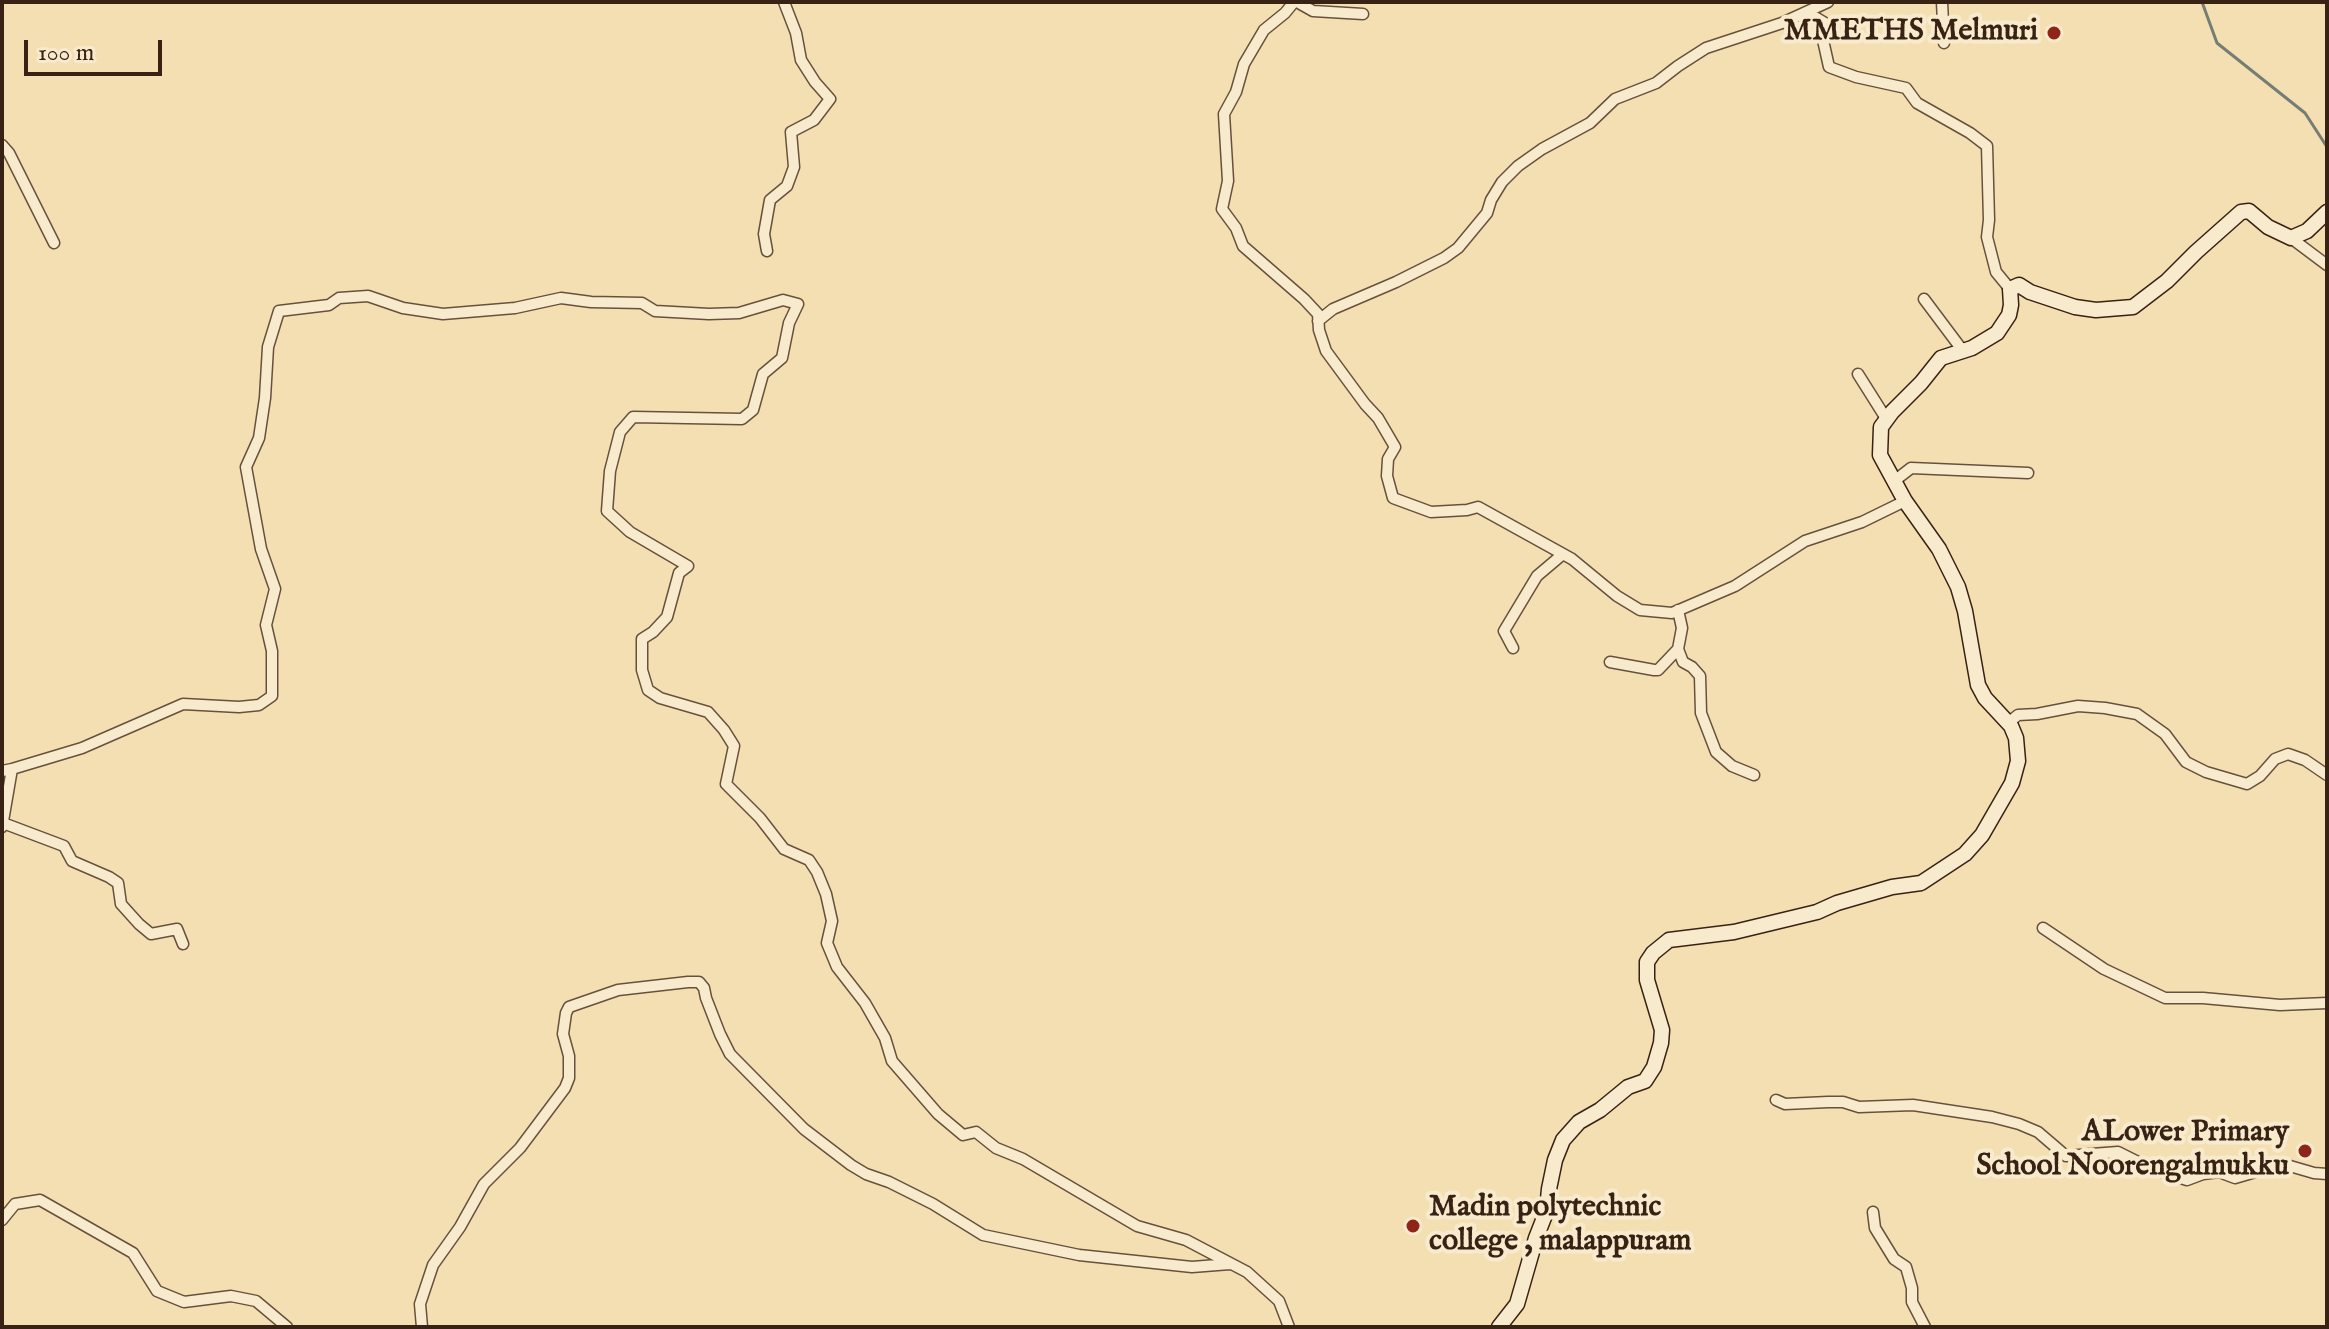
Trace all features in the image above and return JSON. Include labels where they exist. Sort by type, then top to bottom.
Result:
[{"type":"street","points":[[767,251],[764,234],[770,200],[787,186],[794,167],[791,132],[814,120],[830,99],[801,60],[796,33],[784,2]]},
{"type":"street","points":[[1363,14],[1313,11],[1295,2],[1264,30],[1244,64],[1236,92],[1224,114],[1228,181],[1222,209],[1236,228],[1243,246],[1318,314],[1326,351],[1378,418],[1395,447],[1388,459],[1387,476],[1393,498],[1431,512],[1478,507],[1563,554],[1640,610],[1672,613],[1735,586],[1805,541],[1862,522],[1905,501]]},
{"type":"street","points":[[1318,321],[1333,309],[1408,276],[1458,248],[1487,213],[1502,182],[1518,166],[1590,123],[1615,99],[1656,83],[1706,48],[1782,23],[1828,2]]},
{"type":"street","points":[[1942,2],[1944,43]]},
{"type":"street","points":[[1499,1327],[1517,1304],[1547,1210],[1555,1160],[1563,1140],[1579,1122],[1600,1110],[1628,1087],[1645,1081],[1654,1067],[1662,1030],[1647,980],[1647,962],[1653,953],[1669,940],[1734,932],[1817,912],[1892,887],[1921,883],[1965,854],[1982,835],[2012,783],[2018,761],[2016,738],[1978,685],[1965,611],[1948,566],[1893,482],[1880,455],[1881,427],[1941,358],[1963,351],[1997,333],[2009,315],[2010,289],[1996,272],[1987,237],[1987,146],[1917,103],[1906,88],[1856,77],[1829,67],[1823,40],[1825,23],[1802,14]]},
{"type":"street","points":[[2,145],[9,153],[54,243]]},
{"type":"street","points":[[2010,289],[2019,285],[2030,292],[2075,307],[2096,310],[2133,307],[2167,281],[2241,212],[2249,211],[2327,265]]},
{"type":"street","points":[[2291,238],[2307,231],[2327,212]]},
{"type":"street","points":[[183,944],[177,929],[151,934],[121,904],[118,883],[72,861],[64,846],[3,826],[7,770],[82,748],[183,704],[239,707],[259,705],[272,696],[272,651],[266,625],[275,589],[261,549],[246,467],[259,438],[268,347],[279,311],[329,305],[339,298],[368,296],[403,308],[443,314],[515,308],[561,298],[642,303],[655,311],[709,314],[739,313],[783,300],[798,304],[789,323],[782,358],[763,374],[753,410],[742,419],[633,417],[620,432],[610,471],[607,511],[630,532],[688,566],[679,573],[667,617],[642,639],[642,670],[648,690],[660,698],[708,712],[724,730],[734,746],[726,784],[760,818],[784,849],[809,860],[817,872],[832,921],[827,943],[837,967],[872,1015],[885,1038],[892,1061],[938,1114],[963,1135],[976,1132],[996,1148],[1023,1159],[1137,1226],[1186,1240],[1247,1272],[1279,1301],[1289,1327]]},
{"type":"street","points":[[1924,299],[1963,351]]},
{"type":"street","points":[[1858,374],[1887,420]]},
{"type":"street","points":[[1893,482],[1911,468],[2028,473]]},
{"type":"street","points":[[1513,648],[1504,631],[1537,576],[1563,554]]},
{"type":"street","points":[[1678,610],[1682,628],[1678,649],[1683,662],[1700,676],[1701,713],[1716,752],[1732,766],[1754,775]]},
{"type":"street","points":[[1610,662],[1658,670],[1678,649]]},
{"type":"street","points":[[2008,723],[2018,715],[2078,706],[2105,708],[2137,714],[2165,734],[2186,762],[2206,772],[2247,784],[2260,776],[2275,759],[2288,754],[2305,760],[2327,775]]},
{"type":"street","points":[[2043,928],[2104,969],[2165,998],[2280,1005],[2327,1003]]},
{"type":"street","points":[[422,1327],[420,1304],[433,1265],[460,1227],[484,1184],[520,1148],[565,1088],[569,1078],[569,1056],[563,1034],[569,1007],[618,990],[688,982],[699,982],[704,988],[730,1054],[804,1129],[858,1170],[933,1204],[983,1235],[1079,1255],[1192,1267],[1232,1264]]},
{"type":"street","points":[[1776,1100],[1785,1104],[1843,1102],[1859,1107],[1913,1105],[1992,1117],[2038,1132],[2066,1156],[2118,1152],[2150,1168],[2187,1180],[2219,1172],[2235,1178],[2283,1164],[2327,1174]]},
{"type":"street","points":[[2,1220],[15,1204],[40,1200],[133,1253],[157,1291],[184,1302],[231,1296],[256,1301],[287,1327]]},
{"type":"street","points":[[1873,1212],[1875,1228],[1894,1259],[1906,1267],[1912,1302],[1925,1327]]},
{"type":"waterway","points":[[2202,2],[2217,43],[2305,113],[2327,147]]},
{"type":"place","name":"MMETHS Melmuri","points":[[2054,33]]},
{"type":"place","name":"ALower Primary School Noorengalmukku","points":[[2305,1151]]},
{"type":"place","name":"Madin polytechnic college , malappuram","points":[[1413,1226]]}]
